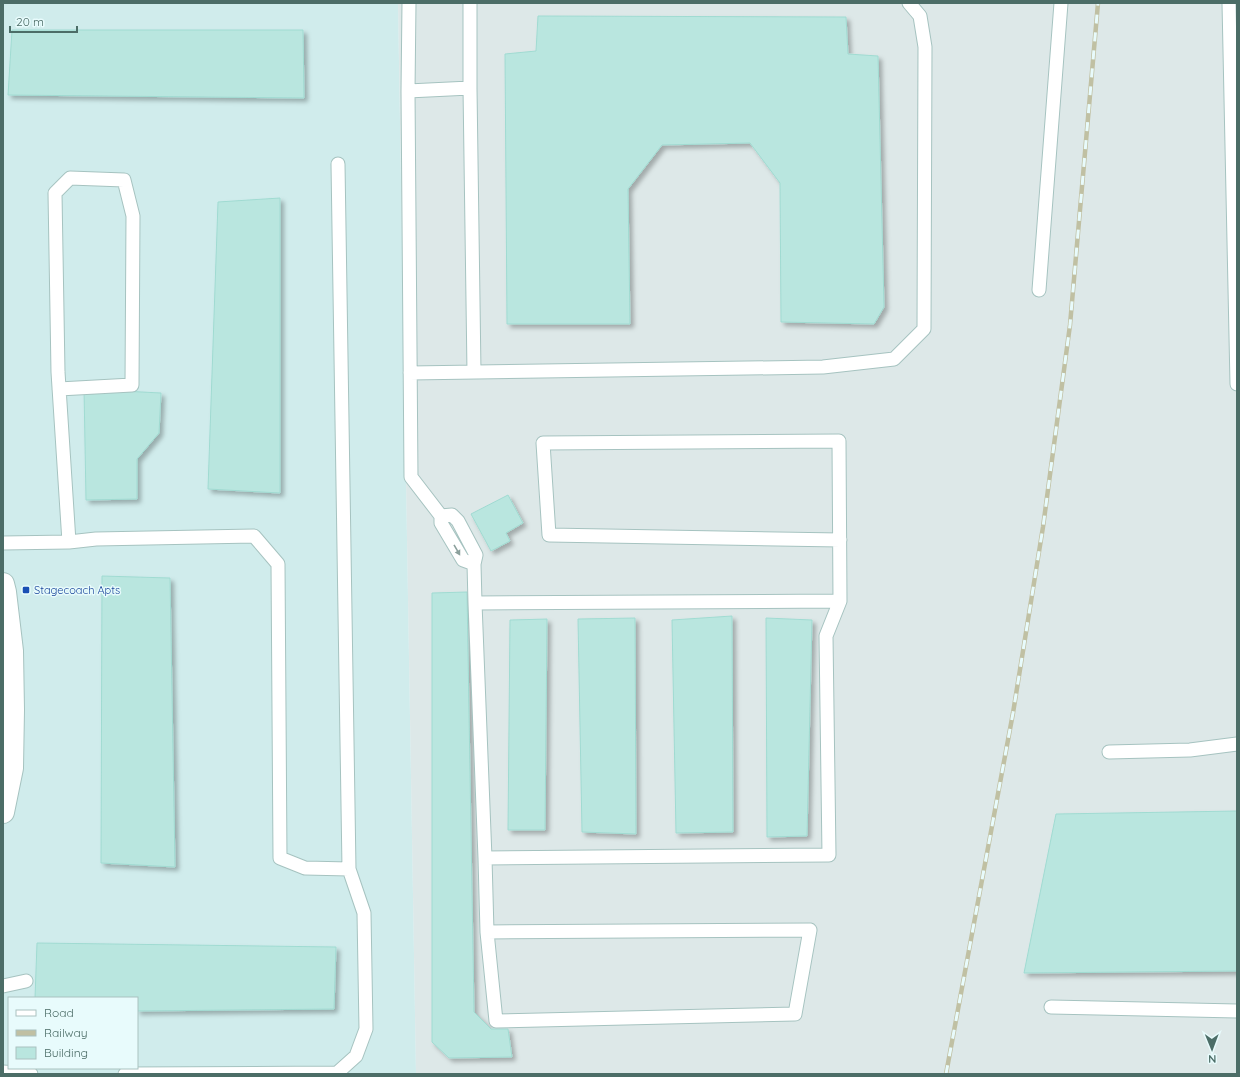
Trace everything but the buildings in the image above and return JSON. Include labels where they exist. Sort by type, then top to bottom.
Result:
[{"type":"street","points":[[3,584],[12,651],[13,710],[12,768],[3,812]]},
{"type":"lane","points":[[410,3],[408,91],[411,477],[441,516],[441,523],[463,560],[474,564],[487,932],[496,1021],[795,1014],[810,930],[487,932]]},
{"type":"lane","points":[[470,3],[474,372]]},
{"type":"lane","points":[[410,373],[823,367],[894,358],[924,329],[924,47],[920,16],[909,3]]},
{"type":"lane","points":[[1039,290],[1061,3]]},
{"type":"lane","points":[[1229,3],[1237,384]]},
{"type":"lane","points":[[408,91],[470,88]]},
{"type":"lane","points":[[125,1074],[337,1073],[356,1056],[366,1029],[364,913],[349,869],[338,164]]},
{"type":"lane","points":[[59,389],[132,385],[133,216],[124,180],[70,178],[55,193],[58,372],[59,389],[69,542]]},
{"type":"lane","points":[[485,858],[829,855],[826,636],[840,601],[840,540],[839,441],[543,443],[549,535],[840,540]]},
{"type":"lane","points":[[3,543],[69,542],[96,539],[254,536],[278,564],[280,858],[305,868],[349,869]]},
{"type":"lane","points":[[475,603],[840,601]]},
{"type":"lane","points":[[1109,752],[1190,750],[1237,744]]},
{"type":"lane","points":[[3,986],[26,981]]},
{"type":"lane","points":[[1051,1007],[1237,1011]]},
{"type":"lane","points":[[3,1072],[31,1074]]},
{"type":"shaded area","points":[[3,3],[398,3],[416,1074],[3,1074]]},
{"type":"shaded area","points":[[398,3],[1237,3],[1237,1074],[416,1074]]},
{"type":"railway","points":[[946,1074],[1013,713],[1043,527],[1070,325],[1098,3]]},
{"type":"place","name":"Stagecoach Apts","points":[[26,590]]}]
